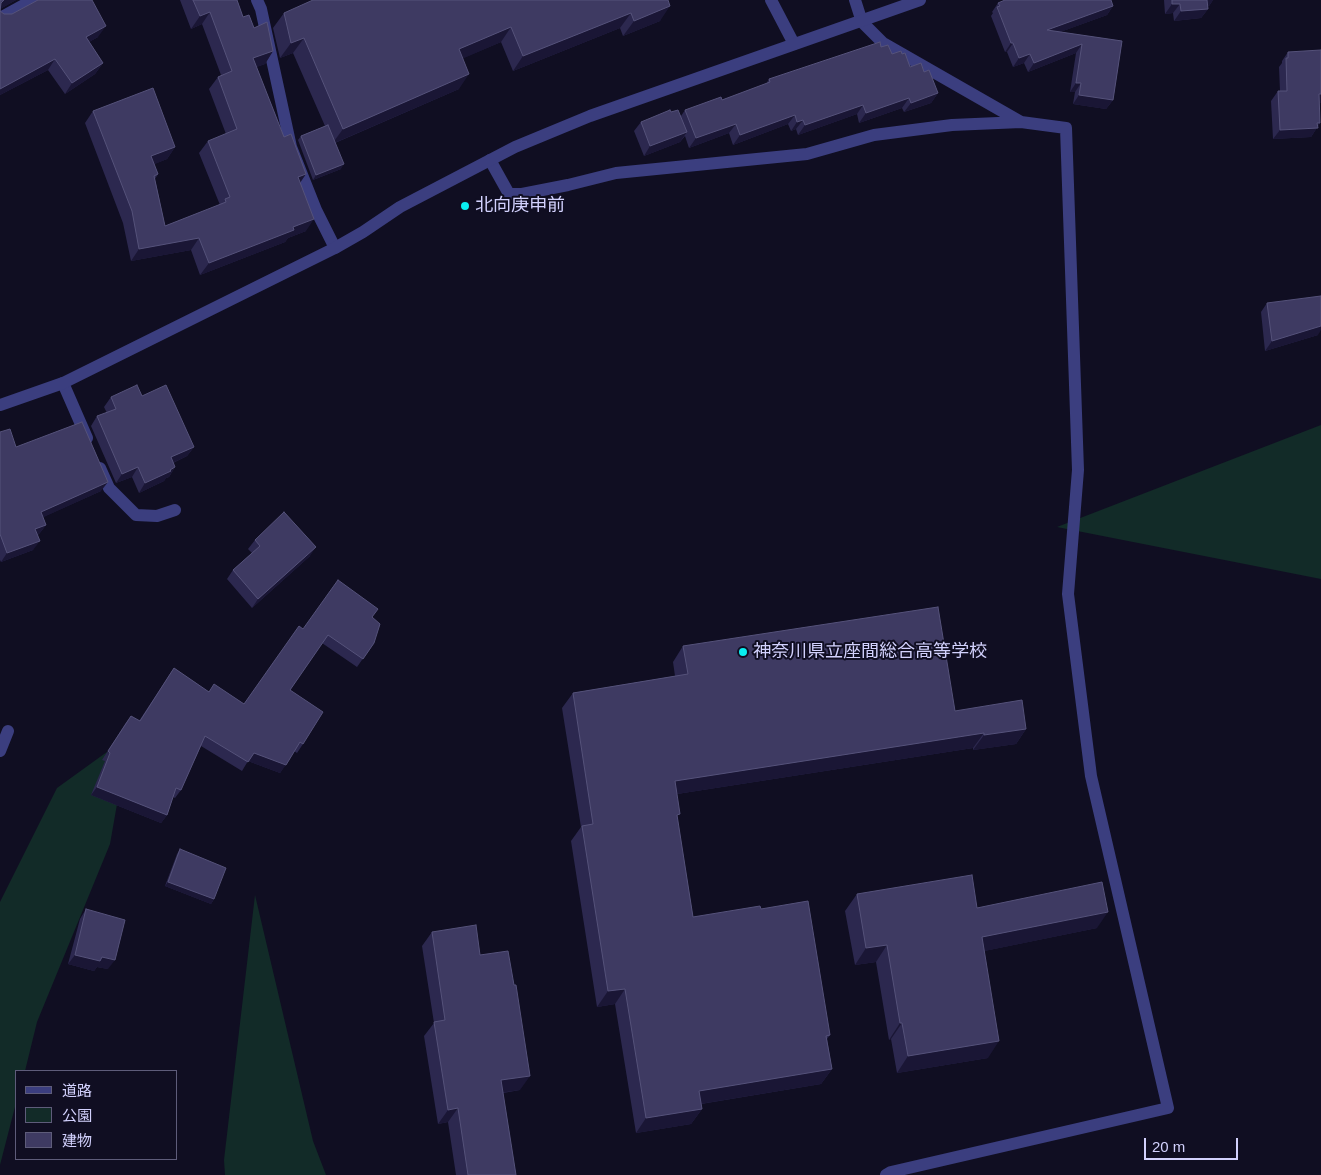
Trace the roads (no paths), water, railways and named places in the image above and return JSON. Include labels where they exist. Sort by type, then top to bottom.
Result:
[{"type":"street","points":[[0,18],[33,0]]},
{"type":"street","points":[[257,0],[261,9],[291,146],[316,210],[335,248]]},
{"type":"street","points":[[771,0],[794,44]]},
{"type":"street","points":[[855,0],[862,22],[883,43],[1021,122]]},
{"type":"street","points":[[0,404],[63,383],[335,248],[400,207],[515,147],[590,116],[862,22],[920,0]]},
{"type":"street","points":[[490,160],[509,194],[522,194],[568,185],[616,172],[807,154],[874,135],[952,125],[1021,122],[1066,128],[1078,470],[1068,594],[1091,776],[1168,1108],[892,1172],[886,1175]]},
{"type":"street","points":[[63,383],[109,488],[136,515],[157,516],[175,510]]},
{"type":"street","points":[[0,751],[8,731]]},
{"type":"place","name":"北向庚申前","points":[[465,206]]},
{"type":"place","name":"神奈川県立座間総合高等学校","points":[[743,652]]}]
